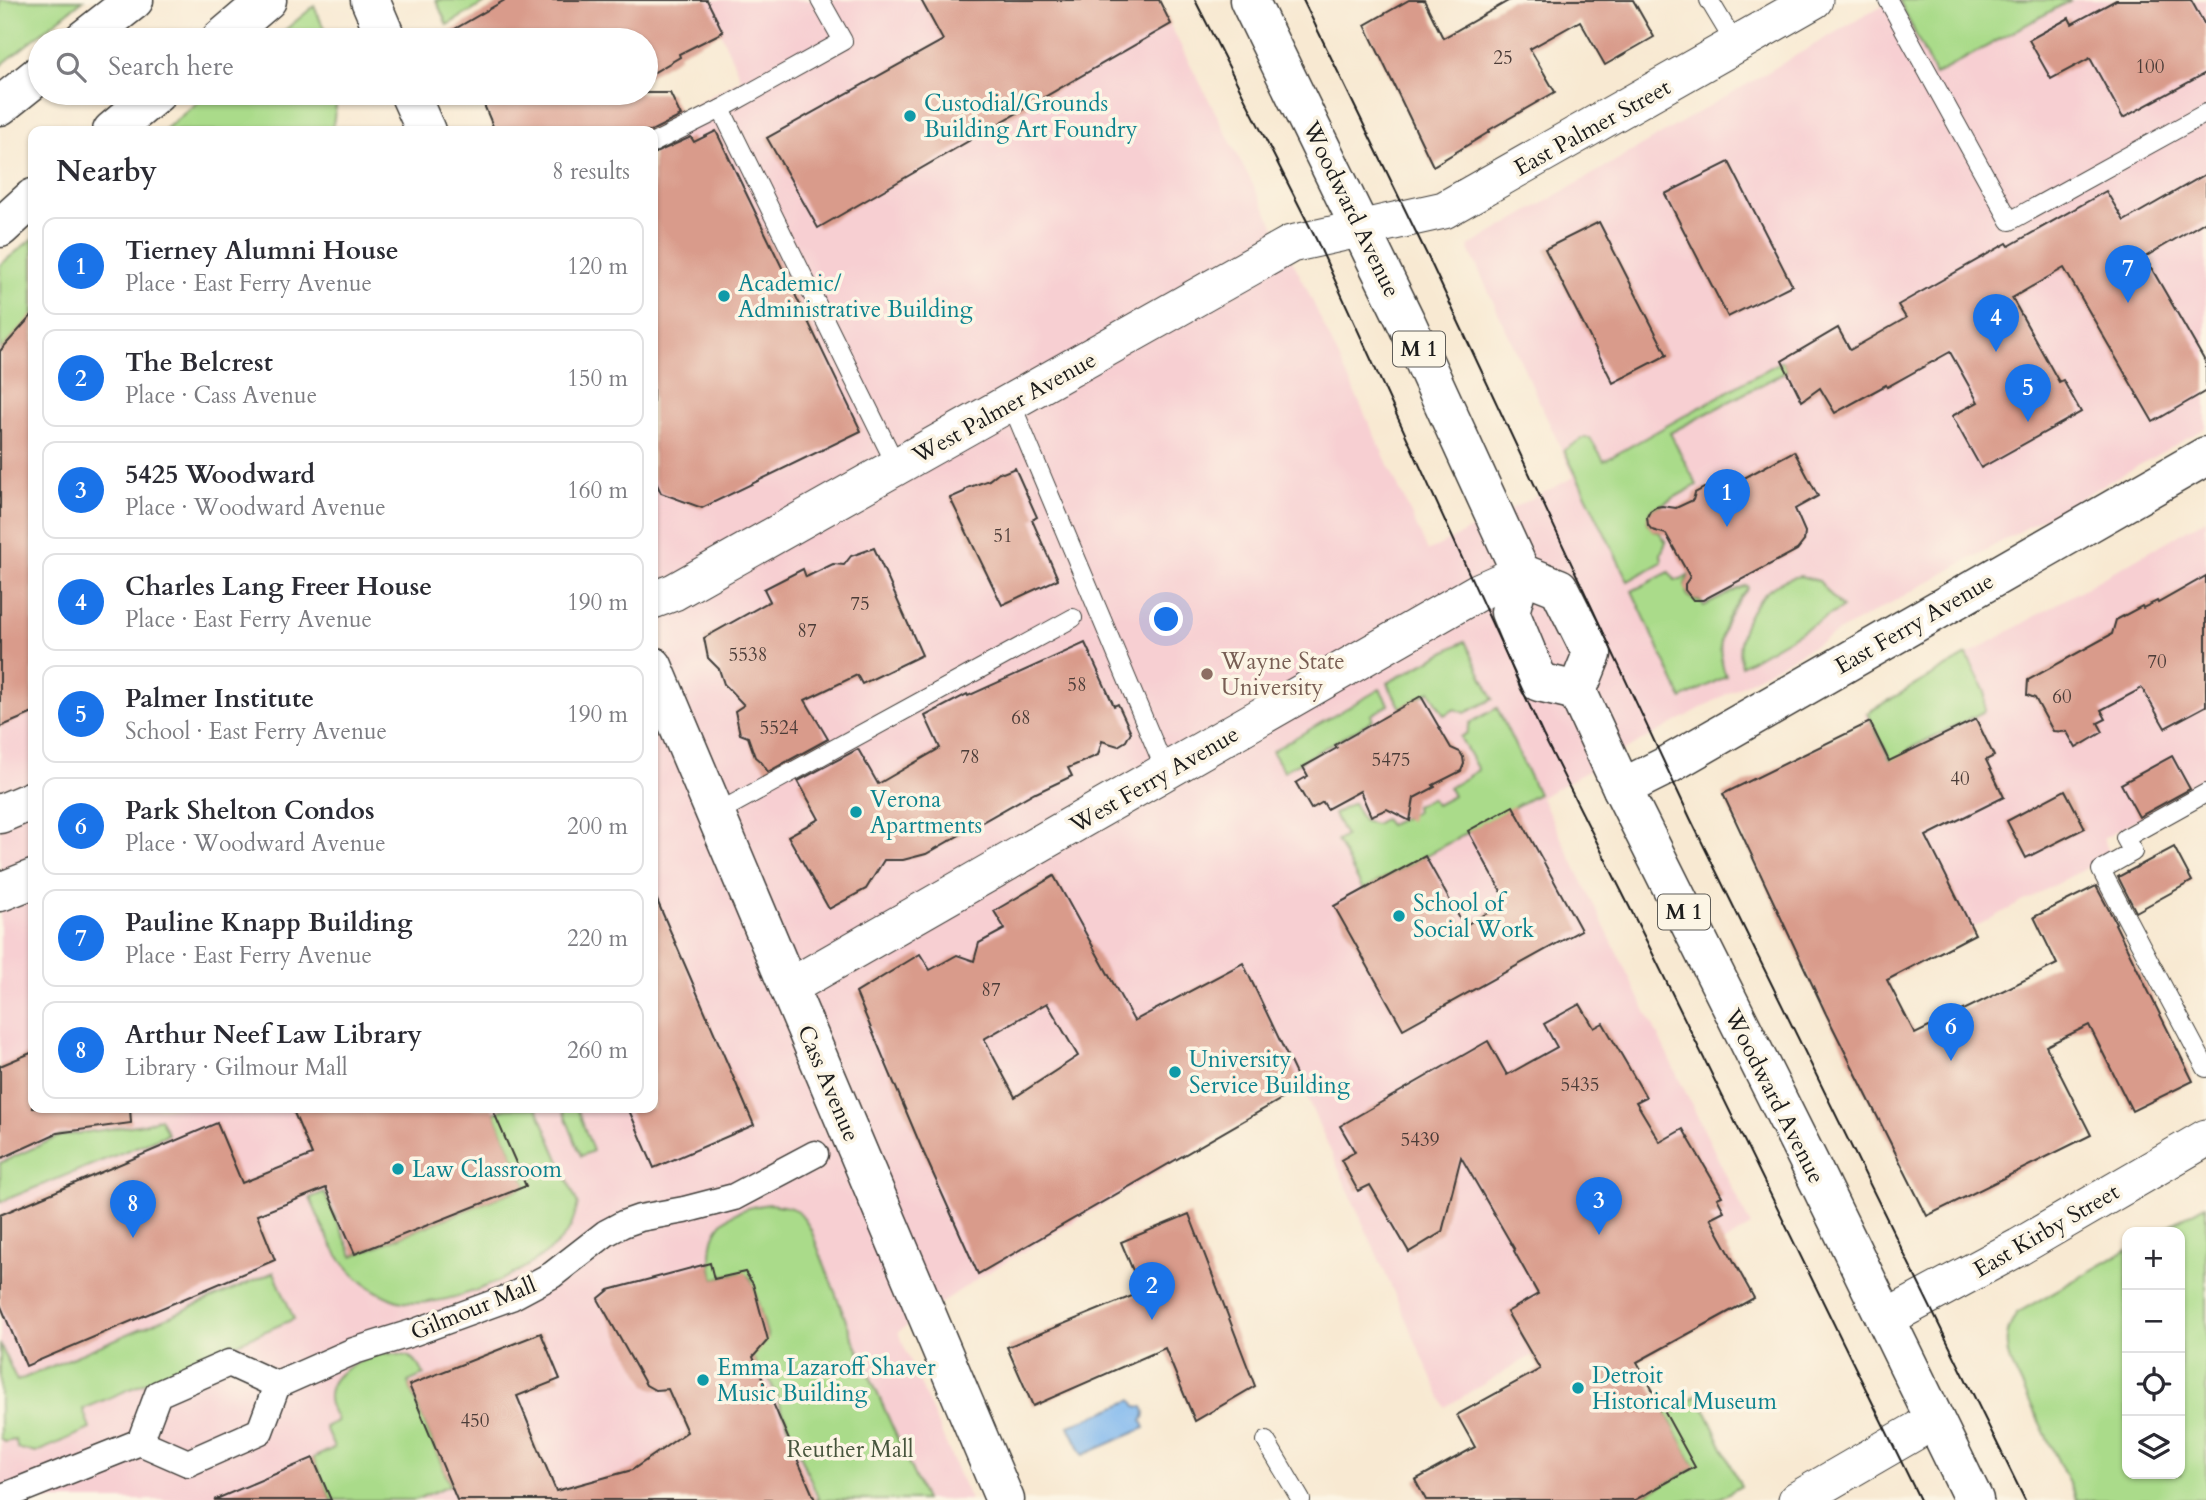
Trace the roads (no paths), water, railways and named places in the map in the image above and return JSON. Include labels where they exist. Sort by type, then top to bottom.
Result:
[{"type":"main road","points":[[98,28],[134,0]]},
{"type":"main road","points":[[234,28],[267,0]]},
{"type":"main road","points":[[369,0],[382,28]]},
{"type":"main road","name":"Woodward Avenue","points":[[1249,0],[1407,324],[1521,573]]},
{"type":"main road","points":[[0,106],[28,84]]},
{"type":"main road","points":[[118,126],[143,105]]},
{"type":"main road","points":[[414,105],[424,126]]},
{"type":"main road","points":[[0,228],[28,203]]},
{"type":"main road","name":"East Ferry Avenue","points":[[1622,788],[1665,766],[2206,456]]},
{"type":"main road","points":[[1521,573],[1559,588],[1592,654],[1577,691],[1539,682],[1510,612],[1521,573]]},
{"type":"main road","name":"Cass Avenue","points":[[658,678],[1005,1500]]},
{"type":"main road","name":"Woodward Avenue","points":[[1577,691],[1622,788],[1974,1500]]},
{"type":"main road","points":[[0,814],[28,802]]},
{"type":"main road","points":[[0,892],[28,881]]},
{"type":"street","name":"East Palmer Street","points":[[1361,229],[1444,210],[1814,0]]},
{"type":"street","name":"West Palmer Avenue","points":[[658,598],[674,592],[1292,244],[1361,229]]},
{"type":"street","name":"West Ferry Avenue","points":[[788,988],[1479,592],[1521,573]]},
{"type":"street","name":"East Kirby Street","points":[[1885,1319],[2019,1247],[2206,1138]]},
{"type":"street","name":"Gilmour Mall","points":[[277,1385],[354,1352],[510,1297],[552,1275],[606,1233],[623,1224],[734,1197],[815,1154]]},
{"type":"street","points":[[2,1496],[140,1442],[188,1463],[260,1431],[277,1385],[229,1363],[158,1394],[140,1442]]},
{"type":"street","points":[[1797,1500],[1936,1420]]},
{"type":"lane","points":[[658,140],[843,41],[820,0]]},
{"type":"lane","points":[[1709,0],[1736,45]]},
{"type":"lane","points":[[1888,0],[2010,221],[2206,113]]},
{"type":"lane","points":[[721,108],[897,467]]},
{"type":"lane","points":[[1011,402],[1166,772]]},
{"type":"lane","points":[[715,814],[1073,618]]},
{"type":"lane","points":[[2206,793],[2125,838],[2133,852],[2101,870],[2206,1068]]},
{"type":"lane","points":[[1266,1441],[1301,1500]]},
{"type":"water","points":[[1132,1400],[1136,1406],[1144,1409],[1145,1416],[1142,1421],[1145,1428],[1083,1455],[1069,1426]]},
{"type":"tram line","points":[[1195,0],[1316,239],[1543,735],[1920,1500]]},
{"type":"tram line","points":[[1303,0],[1431,263],[1691,820],[2025,1500]]},
{"type":"place","name":"Custodial/Grounds Building Art Foundry","points":[[910,116]]},
{"type":"place","name":"Academic/ Administrative Building","points":[[724,296]]},
{"type":"place","name":"Pauline Knapp Building","points":[[2128,303]]},
{"type":"place","name":"Charles Lang Freer House","points":[[1996,352]]},
{"type":"place","name":"Palmer Institute","points":[[2028,422]]},
{"type":"place","name":"Tierney Alumni House","points":[[1727,527]]},
{"type":"place","name":"Wayne State University","points":[[1207,674]]},
{"type":"place","name":"Verona Apartments","points":[[856,812]]},
{"type":"place","name":"School of Social Work","points":[[1399,916]]},
{"type":"place","name":"Park Shelton Condos","points":[[1951,1061]]},
{"type":"place","name":"University Service Building","points":[[1175,1072]]},
{"type":"place","name":"Law Classroom","points":[[398,1169]]},
{"type":"place","name":"5425 Woodward","points":[[1599,1235]]},
{"type":"place","name":"Arthur Neef Law Library","points":[[133,1238]]},
{"type":"place","name":"The Belcrest","points":[[1152,1320]]},
{"type":"place","name":"Emma Lazaroff Shaver Music Building","points":[[703,1380]]},
{"type":"place","name":"Detroit Historical Museum","points":[[1578,1388]]},
{"type":"park label","name":"Reuther Mall","points":[[850,1449]]}]
